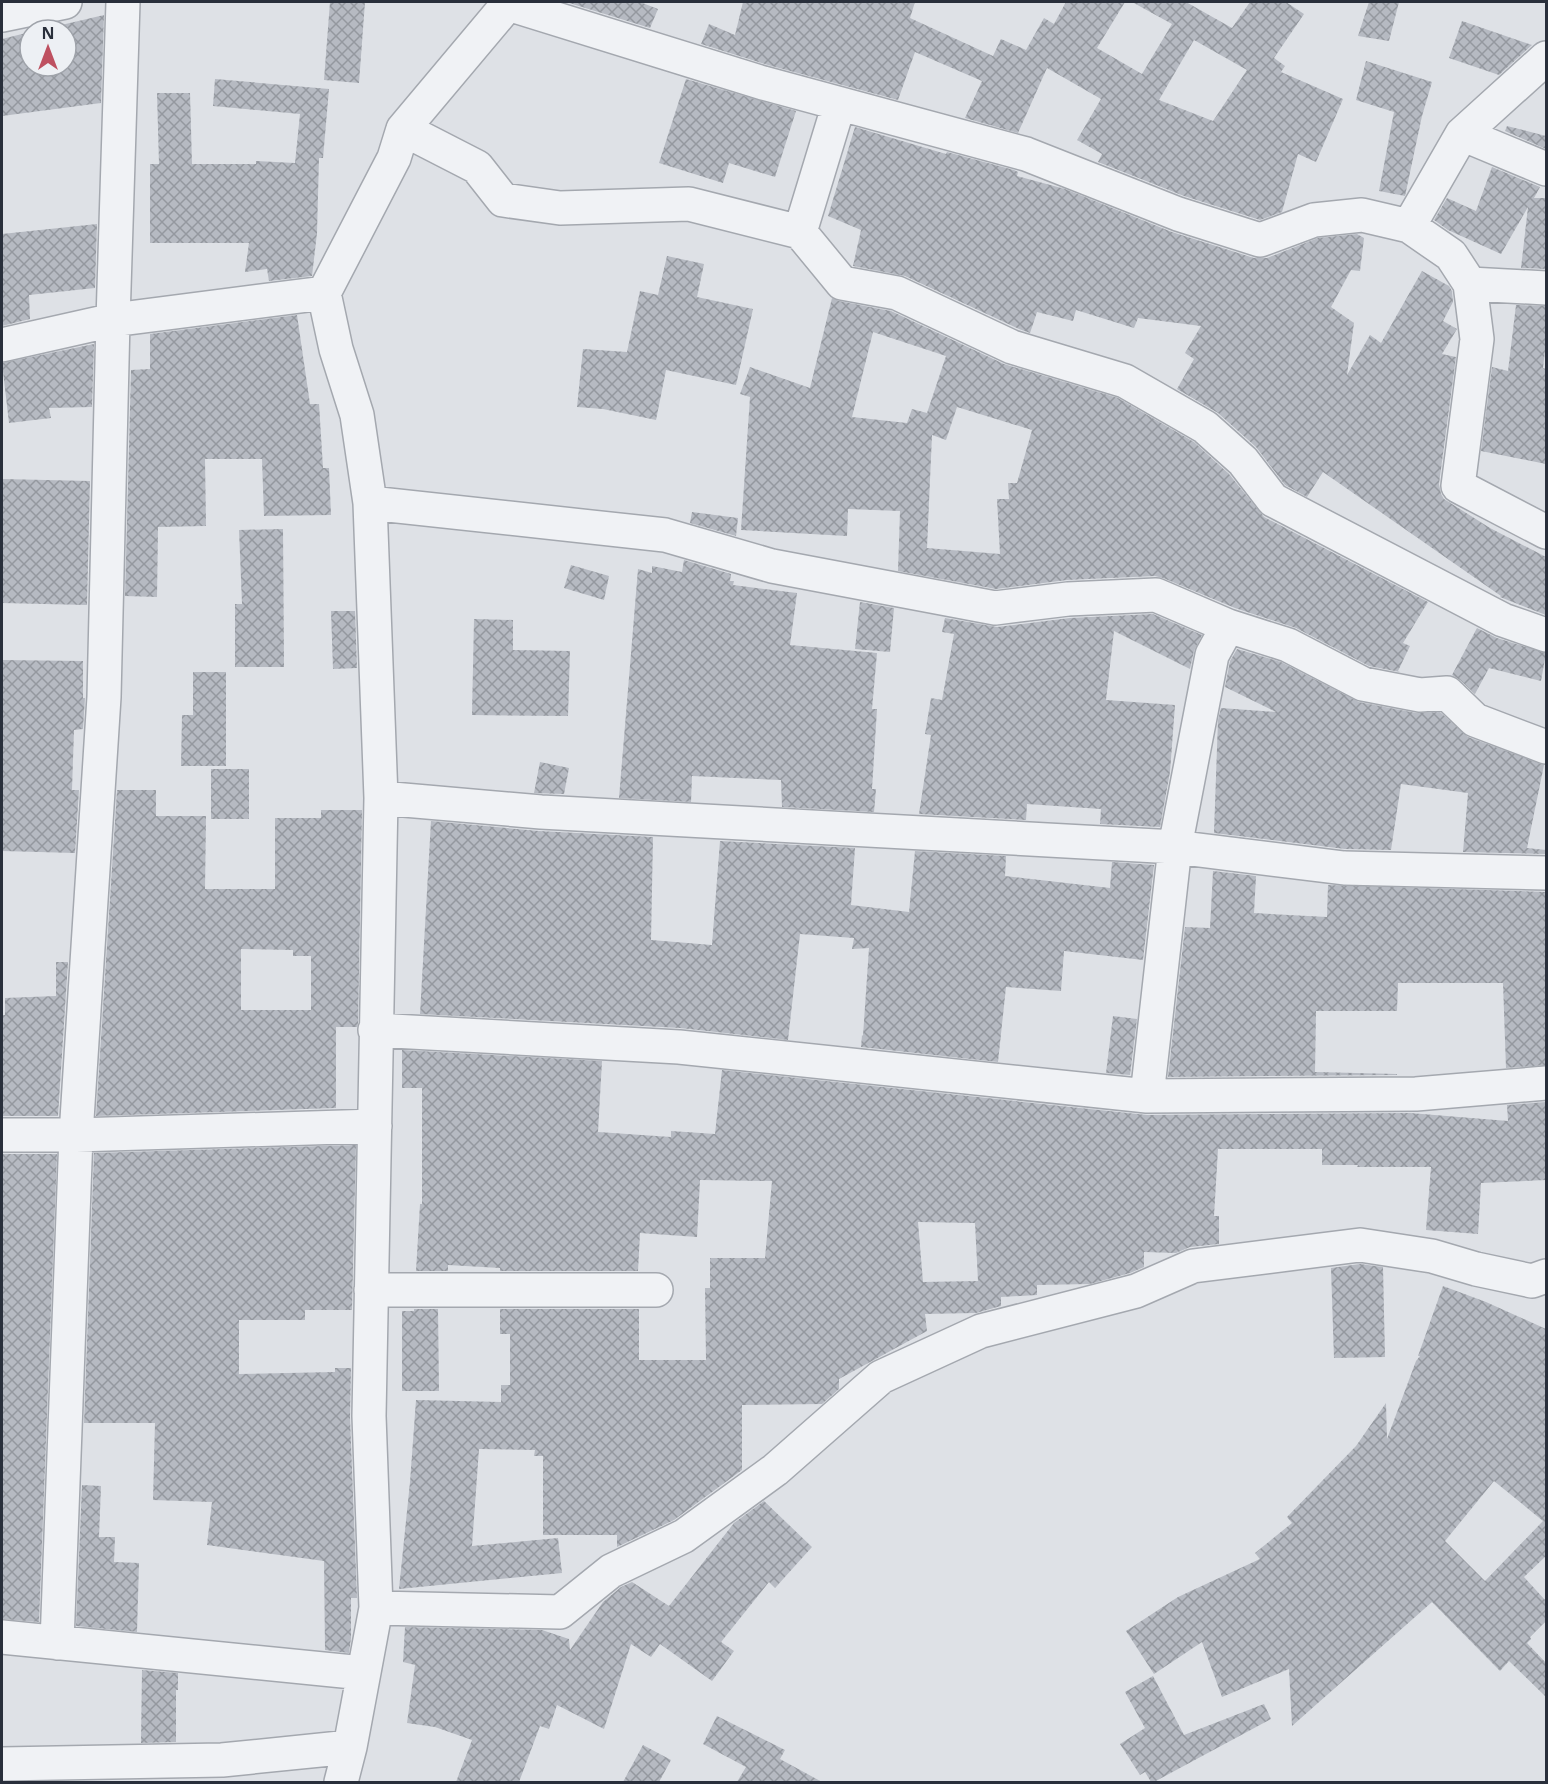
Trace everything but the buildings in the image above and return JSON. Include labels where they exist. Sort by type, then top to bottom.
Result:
[{"type":"street","points":[[2,15],[65,2]]},
{"type":"street","points":[[57,1643],[76,1135],[104,697],[123,2]]},
{"type":"street","points":[[341,1782],[350,1747],[376,1608],[369,1416],[381,798],[370,503],[357,415],[336,349],[324,293],[394,158],[404,129],[506,2],[763,83],[1026,154],[1178,214],[1260,240],[1314,220],[1362,215],[1409,226],[1451,255],[1470,284],[1477,339],[1458,486],[1546,532]]},
{"type":"street","points":[[1409,226],[1462,134],[1546,58]]},
{"type":"street","points":[[800,232],[839,104]]},
{"type":"street","points":[[404,129],[477,167],[503,200],[560,208],[689,204],[800,232],[842,282],[897,293],[1011,347],[1125,381],[1205,427],[1243,461],[1273,500],[1503,620],[1546,635]]},
{"type":"street","points":[[1462,134],[1546,169]]},
{"type":"street","points":[[1470,284],[1546,288]]},
{"type":"street","points":[[2,345],[113,320],[324,293]]},
{"type":"street","points":[[370,503],[665,535],[772,566],[995,608],[1068,600],[1156,595],[1228,626],[1288,645],[1363,684],[1420,695],[1448,693],[1475,720],[1546,747]]},
{"type":"street","points":[[1148,1096],[1175,847],[1212,655],[1228,626]]},
{"type":"street","points":[[381,798],[541,812],[1175,847],[1344,868],[1546,873]]},
{"type":"street","points":[[375,1030],[680,1047],[1148,1096],[1416,1094],[1546,1083]]},
{"type":"street","points":[[2,1135],[375,1126]]},
{"type":"street","points":[[376,1608],[560,1612],[611,1571],[684,1536],[775,1470],[880,1377],[981,1330],[1136,1291],[1193,1266],[1360,1245],[1432,1256],[1476,1269],[1532,1281],[1546,1275]]},
{"type":"street","points":[[371,1290],[656,1290]]},
{"type":"street","points":[[2,1637],[363,1673]]},
{"type":"street","points":[[2,1764],[222,1760],[350,1747]]}]
